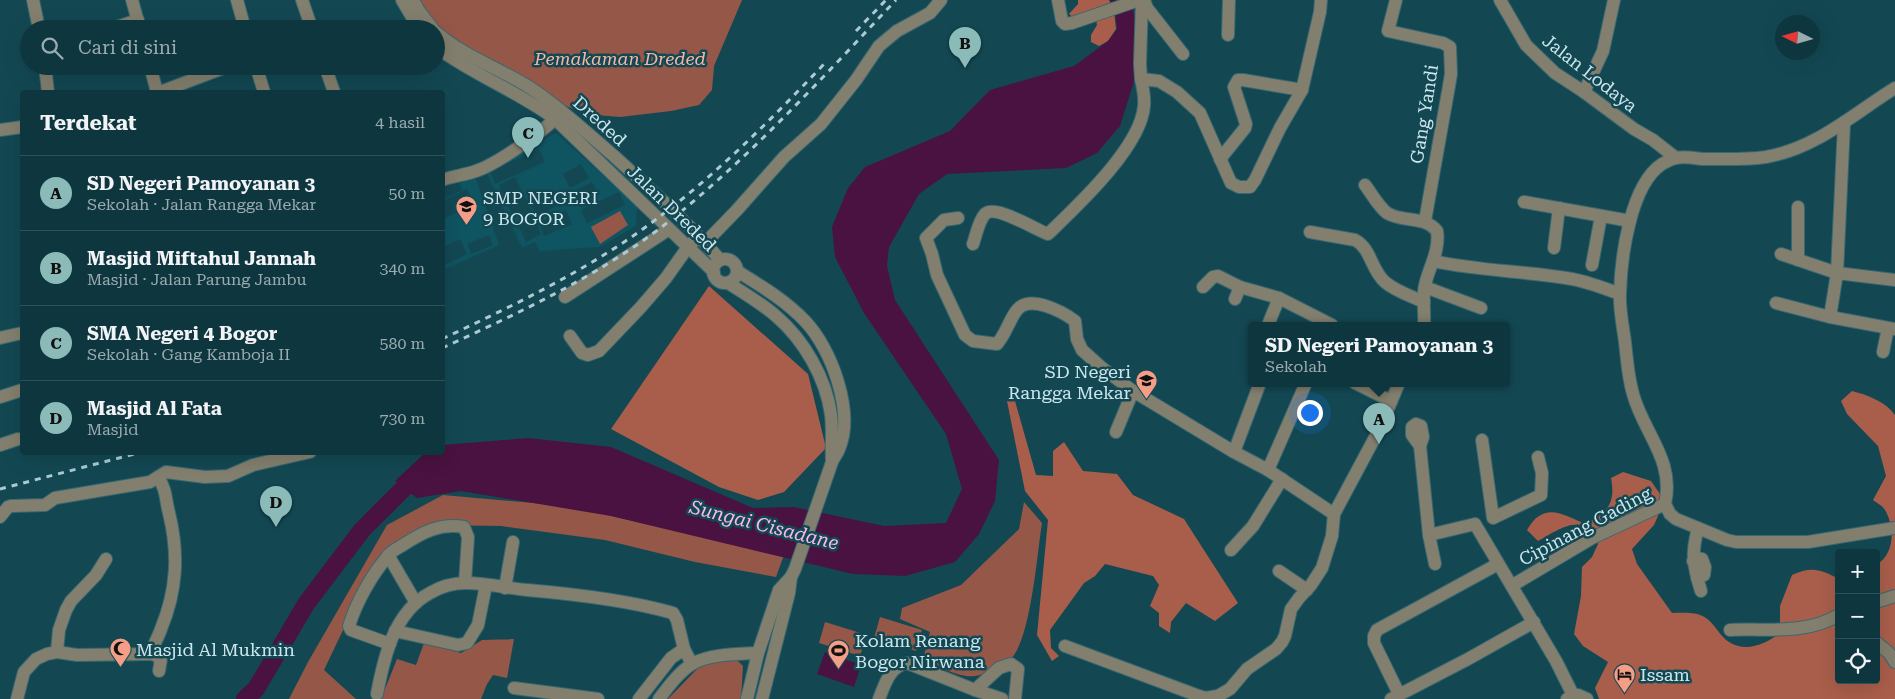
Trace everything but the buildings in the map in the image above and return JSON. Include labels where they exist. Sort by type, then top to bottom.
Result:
[{"type":"street","points":[[33,0],[37,20]]},
{"type":"street","points":[[132,0],[138,20]]},
{"type":"street","points":[[237,0],[243,20]]},
{"type":"street","points":[[302,0],[309,20]]},
{"type":"street","points":[[402,0],[413,20]]},
{"type":"street","points":[[413,0],[426,20]]},
{"type":"street","points":[[570,336],[582,353],[588,355],[599,351],[666,278],[688,247],[702,240],[737,210],[784,157],[821,124],[856,80],[879,46],[897,31],[930,13],[941,0]]},
{"type":"street","points":[[1058,0],[1062,21],[1065,24],[1072,24],[1139,0]]},
{"type":"street","points":[[1139,0],[1183,54]]},
{"type":"street","points":[[974,244],[983,216],[986,212],[990,211],[1004,214],[1048,234],[1088,195],[1119,159],[1137,128],[1144,106],[1140,64],[1139,0]]},
{"type":"street","points":[[1228,35],[1230,0]]},
{"type":"street","points":[[1141,79],[1159,81],[1177,92],[1200,113],[1231,183],[1239,187],[1250,187],[1302,90],[1320,12],[1321,0]]},
{"type":"street","name":"Gang Yandi","points":[[1396,0],[1388,31],[1443,43],[1450,47],[1450,80],[1425,221]]},
{"type":"street","name":"Jalan Lodaya","points":[[1500,0],[1526,46],[1555,73],[1626,124],[1654,140],[1676,158]]},
{"type":"street","points":[[1584,92],[1603,51],[1614,0]]},
{"type":"street","name":"Dreded","points":[[445,38],[470,55],[533,89],[559,115],[666,203],[720,260]]},
{"type":"street","name":"Jalan Dreded","points":[[445,52],[470,70],[539,107],[559,115],[668,230],[714,272]]},
{"type":"street","points":[[46,75],[48,90]]},
{"type":"street","points":[[153,75],[157,90]]},
{"type":"street","points":[[163,90],[204,75]]},
{"type":"street","points":[[259,75],[263,90]]},
{"type":"street","points":[[328,75],[333,90]]},
{"type":"street","points":[[1220,159],[1245,128],[1246,124],[1234,87],[1238,80],[1302,90]]},
{"type":"street","points":[[1676,158],[1739,159],[1766,157],[1806,145],[1844,124],[1877,98],[1895,88]]},
{"type":"street","points":[[445,179],[478,170],[522,144],[559,115]]},
{"type":"street","points":[[1830,317],[1837,273],[1844,124]]},
{"type":"street","points":[[0,130],[20,127]]},
{"type":"street","name":"Cipinang Gading","points":[[1513,585],[1592,538],[1665,504],[1668,491],[1665,465],[1644,422],[1633,393],[1628,371],[1620,294],[1630,221],[1635,203],[1650,176],[1660,166],[1676,158]]},
{"type":"street","points":[[1365,185],[1388,213],[1425,221],[1437,231],[1438,240],[1424,287],[1424,322]]},
{"type":"street","points":[[1524,202],[1630,221]]},
{"type":"street","points":[[1798,207],[1798,260]]},
{"type":"street","points":[[1554,248],[1559,208]]},
{"type":"street","points":[[1592,266],[1601,216]]},
{"type":"street","points":[[958,218],[944,220],[926,238],[937,275],[965,335],[973,342],[995,345],[999,342],[1018,308],[1022,306],[1030,303],[1058,310],[1076,323],[1077,339],[1085,354],[1133,391],[1234,452],[1268,470],[1334,514]]},
{"type":"street","points":[[565,297],[668,230]]},
{"type":"street","points":[[1310,232],[1355,240],[1360,243],[1364,247],[1374,269],[1385,282],[1424,302]]},
{"type":"street","points":[[1781,254],[1837,273],[1895,280]]},
{"type":"street","points":[[737,271],[734,278],[722,283],[714,272],[716,263],[720,260],[732,261],[737,271],[779,297],[805,320],[816,334],[835,373],[844,411],[840,448],[832,462],[793,573],[762,699]]},
{"type":"street","points":[[1433,261],[1468,268],[1506,270],[1572,279],[1620,294]]},
{"type":"street","points":[[1203,287],[1211,278],[1217,276],[1240,287],[1279,298],[1317,322]]},
{"type":"street","points":[[728,282],[777,317],[791,331],[814,364],[821,379],[831,413],[832,462]]},
{"type":"street","points":[[1235,300],[1240,287]]},
{"type":"street","points":[[1424,287],[1481,308]]},
{"type":"street","points":[[1269,322],[1279,298]]},
{"type":"street","points":[[1776,303],[1830,317],[1892,328],[1883,352]]},
{"type":"street","points":[[0,338],[20,333]]},
{"type":"street","points":[[1234,452],[1258,387]]},
{"type":"street","points":[[1268,470],[1304,387]]},
{"type":"street","points":[[1363,387],[1391,401]]},
{"type":"street","points":[[1065,646],[1205,698],[1218,696],[1234,686],[1247,669],[1276,649],[1285,636],[1290,609],[1317,577],[1332,536],[1334,514],[1380,428],[1397,387]]},
{"type":"street","points":[[0,397],[20,391]]},
{"type":"street","points":[[1116,432],[1133,391]]},
{"type":"street","points":[[0,445],[18,439]]},
{"type":"street","points":[[1482,440],[1493,518]]},
{"type":"street","points":[[1420,446],[1429,535],[1435,564]]},
{"type":"street","points":[[0,517],[11,506],[45,505],[55,498],[150,482],[166,472],[205,478],[228,476],[253,465],[297,455]]},
{"type":"street","points":[[1429,535],[1493,518],[1541,496],[1542,473],[1538,457]]},
{"type":"street","points":[[151,654],[174,591],[176,567],[175,542],[164,487],[158,477]]},
{"type":"street","points":[[1231,550],[1253,526],[1282,479]]},
{"type":"street","points":[[1665,504],[1670,514],[1676,519],[1736,542],[1817,541],[1895,528]]},
{"type":"street","points":[[1475,524],[1534,622],[1570,697],[1582,696],[1587,699]]},
{"type":"street","points":[[390,644],[351,630],[349,626],[362,595],[388,554],[430,529],[440,526],[464,527],[468,537],[465,583]]},
{"type":"street","points":[[1698,528],[1693,550],[1693,561],[1700,591]]},
{"type":"street","points":[[505,588],[512,542]]},
{"type":"street","points":[[388,554],[416,603]]},
{"type":"street","points":[[57,652],[59,630],[66,610],[71,601],[96,575],[106,559]]},
{"type":"street","points":[[1498,564],[1376,630],[1374,643],[1395,697],[1534,622]]},
{"type":"street","points":[[1278,571],[1307,590]]},
{"type":"street","points":[[747,699],[758,653],[780,590],[793,573]]},
{"type":"street","points":[[377,694],[380,675],[390,644],[404,616],[428,593],[440,588],[465,583],[569,593],[673,613],[677,620],[684,649],[692,664]]},
{"type":"street","points":[[396,630],[458,645],[468,644],[478,625],[486,585]]},
{"type":"street","points":[[1880,601],[1895,596]]},
{"type":"street","points":[[1730,630],[1772,630],[1811,627],[1828,622],[1835,618]]},
{"type":"street","points":[[1880,645],[1890,653],[1895,662]]},
{"type":"street","points":[[639,699],[671,658],[684,649]]},
{"type":"street","points":[[17,699],[24,672],[29,665],[36,659],[57,652],[77,655],[155,654],[161,659],[159,671]]},
{"type":"street","points":[[659,699],[692,664],[725,654],[758,653]]},
{"type":"street","points":[[879,699],[893,669],[907,663],[974,690],[1002,699]]},
{"type":"street","points":[[974,690],[999,668],[1011,664],[1018,669],[1015,699]]},
{"type":"street","points":[[514,688],[562,697],[598,699]]},
{"type":"shaded area","points":[[1078,0],[1109,0],[1114,11],[1116,29],[1108,41],[1099,46],[1091,42],[1091,35],[1097,25],[1096,19],[1074,18],[1069,14],[1078,4]]},
{"type":"shaded area","points":[[556,133],[637,206],[636,226],[599,247],[540,251],[535,242],[522,248],[484,167]],"holes":[[[539,149],[545,162],[495,184],[490,171]],[[581,164],[589,178],[570,188],[563,174]],[[515,177],[531,210],[514,218],[499,185]],[[592,182],[598,195],[576,206],[570,193]],[[619,192],[625,205],[587,223],[581,210]],[[551,194],[557,206],[536,216],[530,203]],[[566,210],[572,224],[544,236],[539,222]],[[532,214],[541,234],[526,242],[517,222]]]},
{"type":"shaded area","name":"SMP NEGERI 9 BOGOR","points":[[472,168],[499,245],[445,269],[445,265],[467,254],[460,239],[445,246],[445,218],[474,204],[467,189],[445,200],[445,198],[462,190],[457,178]],"holes":[[[489,235],[493,245],[471,254],[467,244]]]},
{"type":"shaded area","points":[[709,286],[808,374],[826,448],[784,492],[758,500],[719,487],[611,429]]},
{"type":"shaded area","points":[[1852,391],[1887,406],[1895,415],[1895,699],[1599,699],[1595,688],[1608,662],[1583,646],[1574,634],[1581,596],[1582,567],[1592,557],[1598,544],[1590,530],[1578,524],[1556,530],[1538,541],[1527,530],[1533,521],[1546,513],[1553,512],[1568,516],[1585,524],[1593,520],[1608,507],[1611,501],[1611,478],[1623,472],[1651,481],[1660,494],[1661,509],[1654,525],[1632,549],[1637,564],[1672,613],[1700,615],[1709,620],[1729,642],[1742,647],[1756,646],[1769,641],[1780,633],[1780,606],[1792,575],[1805,570],[1827,573],[1835,577],[1835,684],[1880,684],[1880,562],[1887,555],[1890,548],[1892,532],[1885,510],[1873,500],[1886,476],[1878,446],[1847,414],[1841,401]]},
{"type":"shaded area","points":[[1007,401],[1015,401],[1036,475],[1053,476],[1053,451],[1064,442],[1083,471],[1117,474],[1133,495],[1184,519],[1238,603],[1215,621],[1186,603],[1171,622],[1170,633],[1159,626],[1159,613],[1150,606],[1159,585],[1153,576],[1105,564],[1095,576],[1084,583],[1050,630],[1051,648],[1059,656],[1052,661],[1037,635],[1048,520],[1025,491]]},
{"type":"green space","name":"Pemakaman Dreded","points":[[416,0],[742,0],[714,66],[712,90],[699,105],[671,111],[620,117],[585,114],[559,103],[445,34],[445,20],[430,20]]},
{"type":"green space","points":[[620,211],[628,225],[600,244],[591,227]]},
{"type":"green space","points":[[443,495],[568,506],[784,555],[776,577],[695,562],[605,540],[501,526],[434,525],[382,556],[355,605],[324,670],[356,699],[289,699],[308,662],[387,525]]},
{"type":"green space","points":[[1024,502],[1042,523],[1032,595],[1024,633],[1011,659],[990,672],[977,676],[966,676],[954,673],[923,659],[930,632],[900,619],[902,608],[961,585],[1019,529]]},
{"type":"green space","points":[[880,617],[922,630],[916,651],[874,638]]},
{"type":"green space","points":[[825,622],[867,635],[860,656],[819,643]]},
{"type":"green space","points":[[514,639],[507,678],[493,675],[481,699],[381,699],[397,659],[416,665],[424,643],[461,653],[482,640]]},
{"type":"green space","points":[[738,661],[743,666],[741,699],[668,699],[698,668],[711,663]]},
{"type":"water","points":[[1110,0],[1131,0],[1135,19],[1135,78],[1120,126],[1097,153],[1066,168],[947,174],[919,194],[889,247],[887,266],[895,300],[999,460],[995,501],[979,534],[955,562],[905,576],[853,574],[611,516],[461,491],[417,498],[395,481],[423,455],[445,455],[445,445],[528,438],[611,447],[753,508],[794,507],[884,526],[946,523],[962,489],[946,434],[864,313],[835,257],[832,227],[848,188],[865,167],[950,131],[990,90],[1074,66],[1108,41],[1117,29],[1115,11]]},
{"type":"water","name":"Kolam Renang Bogor Nirwana","points":[[825,652],[861,665],[854,687],[817,674]]},
{"type":"waterway","name":"Sungai Cisadane","points":[[245,699],[256,689],[306,604],[362,530],[414,478],[422,475]]},
{"type":"railway","points":[[856,31],[886,0]]},
{"type":"railway","points":[[445,347],[584,278],[663,226],[755,146],[896,0]]},
{"type":"railway","points":[[445,338],[516,304],[587,265],[633,236],[710,176],[780,110],[825,63]]},
{"type":"railway","points":[[0,489],[130,455]]},
{"type":"place","name":"Masjid Miftahul Jannah","points":[[965,68]]},
{"type":"place","name":"SMA Negeri 4 Bogor","points":[[528,158]]},
{"type":"place","name":"SMP NEGERI 9 BOGOR","points":[[467,226]]},
{"type":"place","name":"SD Negeri Rangga Mekar","points":[[1147,400]]},
{"type":"place","name":"SD Negeri Pamoyanan 3","points":[[1379,444]]},
{"type":"place","name":"Masjid Al Fata","points":[[276,527]]},
{"type":"place","name":"Masjid Al Mukmin","points":[[120,668]]},
{"type":"place","name":"Kolam Renang Bogor Nirwana","points":[[839,669]]},
{"type":"place","name":"Issam","points":[[1624,693]]}]
